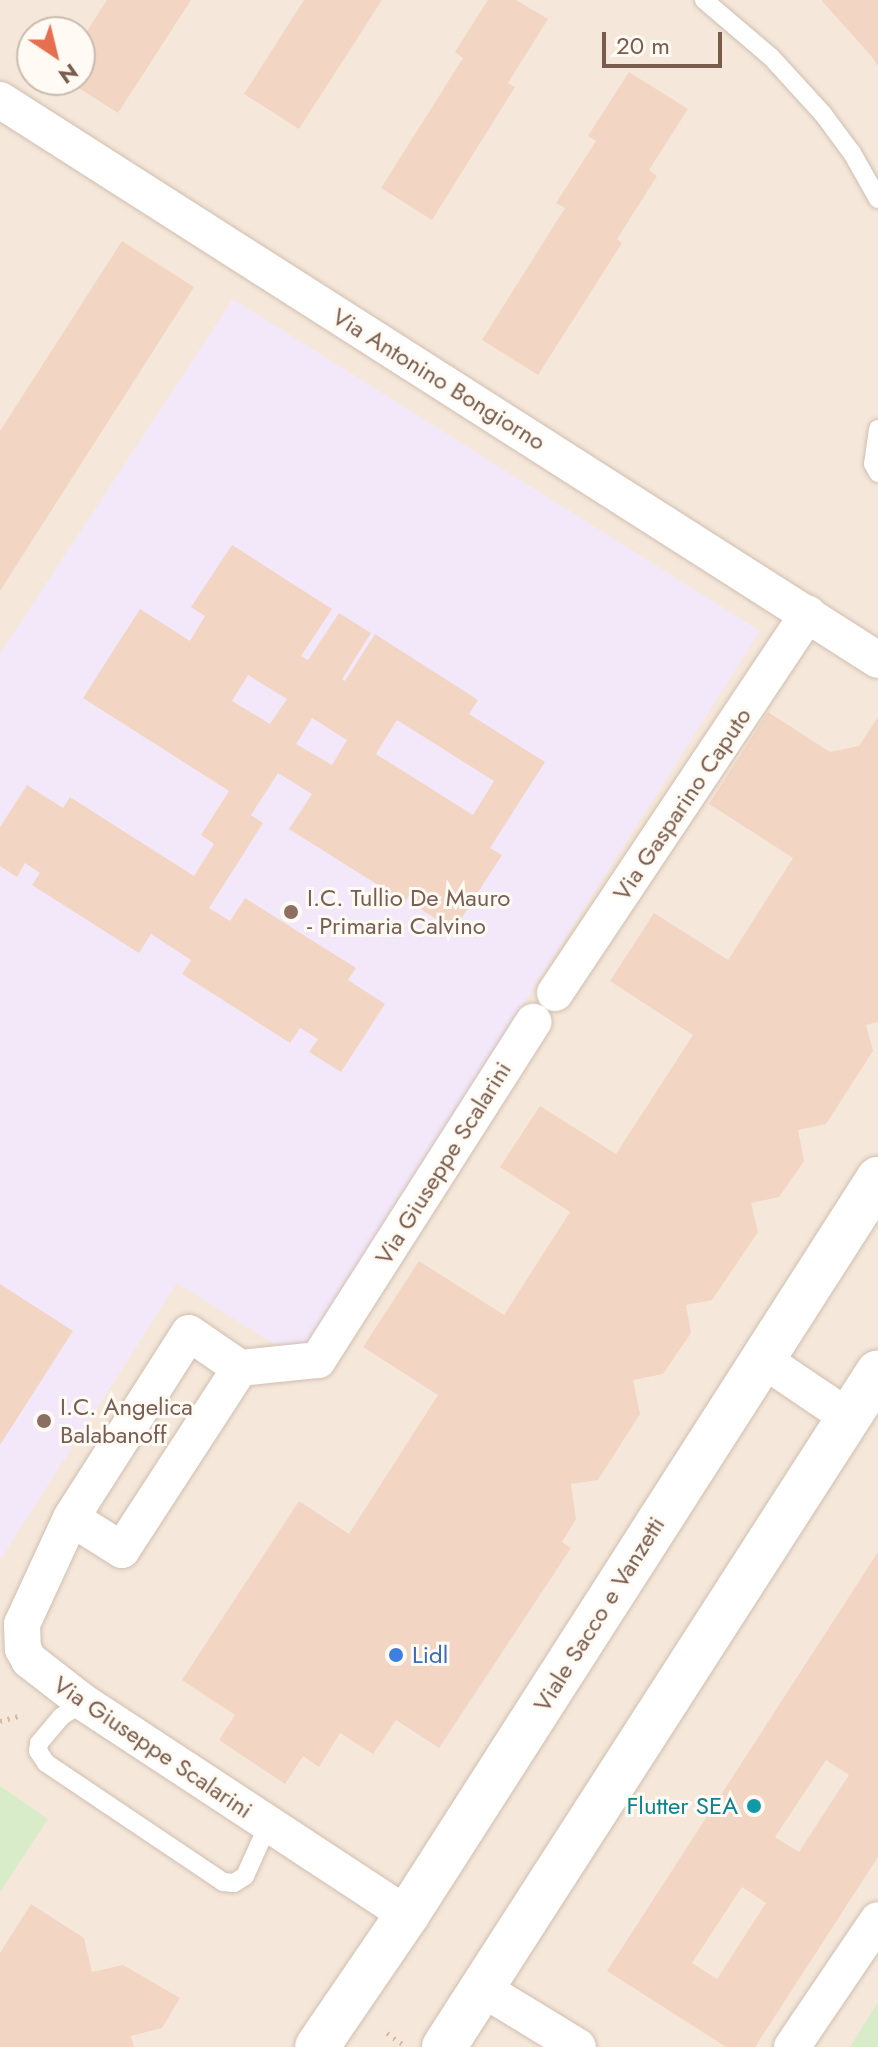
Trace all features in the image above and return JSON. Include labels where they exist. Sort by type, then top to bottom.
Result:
[{"type":"street","name":"Via Antonino Bongiorno","points":[[0,100],[878,660]]},
{"type":"street","name":"Via Gasparino Caputo","points":[[555,993],[808,614]]},
{"type":"street","name":"Via Giuseppe Scalarini","points":[[407,1915],[83,1702],[29,1660],[21,1637],[22,1624],[71,1518],[189,1333],[240,1368],[318,1360],[533,1022]]},
{"type":"street","name":"Viale Sacco e Vanzetti","points":[[317,2047],[407,1915],[878,1179]]},
{"type":"street","points":[[762,1359],[848,1417]]},
{"type":"street","points":[[71,1518],[122,1550],[240,1368]]},
{"type":"street","points":[[444,2047],[878,1372]]},
{"type":"street","points":[[792,2047],[878,1920]]},
{"type":"street","points":[[483,1989],[578,2047]]},
{"type":"lane","points":[[704,0],[771,57],[823,114],[852,153],[878,199]]},
{"type":"lane","points":[[878,429],[873,464],[878,473]]},
{"type":"lane","points":[[83,1702],[61,1717],[39,1743],[38,1751],[46,1763],[223,1882],[234,1883],[245,1876],[268,1825]]},
{"type":"path","points":[[387,2033],[407,2047]]},
{"type":"shaded area","points":[[0,0],[878,0],[878,2047],[0,2047]]},
{"type":"shaded area","name":"I.C. Tullio De Mauro - Primaria Calvino","points":[[233,299],[760,631],[308,1344],[287,1352],[177,1283],[0,1560],[0,654]]},
{"type":"green space","points":[[0,1786],[48,1819],[0,1892]]},
{"type":"green space","points":[[878,2002],[878,2047],[850,2047]]},
{"type":"building","points":[[107,0],[191,0],[118,113],[91,96],[96,96],[96,17]]},
{"type":"building","points":[[304,0],[382,0],[299,129],[244,94]]},
{"type":"building","points":[[488,0],[516,0],[548,19],[508,83],[515,87],[432,220],[381,188],[463,58],[455,52]]},
{"type":"building","points":[[821,0],[878,0],[878,67],[873,58]]},
{"type":"building","points":[[629,72],[688,109],[649,170],[657,176],[617,239],[622,243],[538,375],[482,340],[565,208],[556,203],[596,141],[588,136]]},
{"type":"building","points":[[122,241],[194,287],[0,591],[0,431]]},
{"type":"building","points":[[232,545],[332,609],[301,656],[308,660],[339,613],[371,633],[342,679],[345,681],[375,634],[478,700],[469,714],[545,762],[490,848],[502,855],[454,930],[412,904],[420,892],[414,888],[405,902],[289,829],[312,794],[278,773],[251,815],[263,823],[209,908],[230,921],[245,898],[356,968],[348,980],[385,1004],[341,1072],[309,1052],[318,1039],[300,1028],[290,1043],[182,974],[191,960],[151,934],[139,953],[32,885],[40,873],[25,863],[17,877],[0,866],[0,827],[27,785],[63,808],[70,797],[194,876],[214,844],[201,835],[229,791],[83,698],[140,609],[190,641],[205,616],[191,607]],"holes":[[[248,675],[287,699],[270,724],[232,701]],[[312,718],[347,740],[332,765],[296,744]],[[397,720],[494,781],[473,815],[376,754]]]},
{"type":"building","points":[[768,712],[830,752],[859,746],[878,717],[878,1022],[866,1025],[873,1051],[826,1124],[798,1130],[804,1161],[779,1197],[751,1203],[758,1232],[712,1300],[686,1305],[691,1333],[663,1374],[633,1380],[640,1414],[598,1480],[571,1484],[576,1519],[562,1542],[571,1548],[439,1748],[396,1720],[373,1754],[340,1733],[319,1767],[303,1756],[285,1784],[219,1740],[235,1715],[182,1680],[299,1501],[349,1534],[438,1395],[363,1347],[419,1261],[504,1315],[570,1212],[500,1167],[540,1106],[616,1154],[693,1035],[610,981],[654,913],[728,960],[793,858],[709,804]]},
{"type":"building","points":[[0,1284],[73,1331],[0,1445]]},
{"type":"building","name":"Flutter SEA","points":[[878,1552],[878,1857],[755,2047],[726,2047],[607,1971]],"holes":[[[826,1760],[849,1775],[799,1852],[775,1837]],[[742,1887],[766,1903],[717,1979],[692,1963]]]},
{"type":"building","points":[[31,1904],[84,1938],[92,1972],[123,1965],[180,1998],[162,2028],[131,2036],[134,2047],[0,2047],[0,1953]]},
{"type":"place","name":"I.C. Tullio De Mauro - Primaria Calvino","points":[[291,912]]},
{"type":"place","name":"I.C. Angelica Balabanoff","points":[[44,1421]]},
{"type":"place","name":"Lidl","points":[[396,1655]]},
{"type":"place","name":"Flutter SEA","points":[[754,1806]]}]
